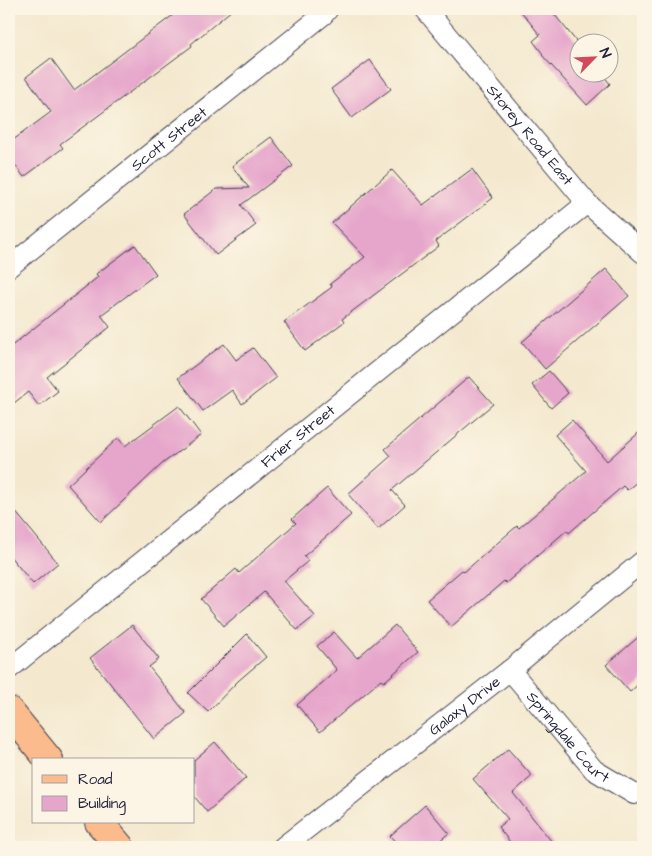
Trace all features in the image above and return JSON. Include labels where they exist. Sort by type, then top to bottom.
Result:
[{"type":"main road","points":[[9,711],[46,758]]},
{"type":"main road","points":[[102,824],[120,847]]},
{"type":"street","name":"Scott Street","points":[[9,267],[323,15],[328,9]]},
{"type":"street","name":"Storey Road East","points":[[425,9],[587,204],[643,253]]},
{"type":"street","name":"Frier Street","points":[[9,669],[587,204]]},
{"type":"street","name":"Galaxy Drive","points":[[283,847],[510,670],[643,561]]},
{"type":"street","name":"Springdale Court","points":[[510,670],[594,770],[634,794]]},
{"type":"building","points":[[181,9],[233,9],[191,44],[192,46],[60,144],[63,148],[24,177],[9,157],[9,143],[51,112],[26,77],[51,58],[74,90]]},
{"type":"building","points":[[519,9],[550,9],[570,34],[570,82],[608,82],[610,84],[587,105],[542,55],[533,41],[540,35]]},
{"type":"building","points":[[370,60],[391,89],[352,118],[331,89]]},
{"type":"building","points":[[271,137],[293,166],[241,205],[256,225],[216,255],[184,214],[216,189],[249,188],[232,166]]},
{"type":"building","points":[[472,169],[493,198],[436,241],[439,246],[342,319],[344,322],[305,351],[284,322],[332,287],[330,284],[365,257],[332,223],[392,170],[423,205]]},
{"type":"building","points":[[135,245],[156,274],[101,315],[110,327],[47,377],[58,391],[39,406],[28,392],[9,407],[9,348],[98,277],[96,274]]},
{"type":"building","points":[[606,269],[629,296],[545,369],[522,342]]},
{"type":"building","points":[[224,344],[236,360],[253,348],[276,378],[242,404],[232,390],[203,411],[178,378]]},
{"type":"building","points":[[549,371],[568,393],[551,408],[532,385]]},
{"type":"building","points":[[469,377],[493,404],[392,490],[405,505],[378,529],[348,494],[391,456],[385,449]]},
{"type":"building","points":[[179,406],[201,435],[162,464],[101,522],[68,485],[118,438],[125,446]]},
{"type":"building","points":[[572,420],[607,461],[643,429],[643,477],[627,490],[623,486],[569,533],[567,530],[506,583],[504,581],[451,627],[427,600],[462,570],[464,572],[517,526],[519,528],[586,471],[555,435]]},
{"type":"building","points":[[327,488],[351,515],[304,556],[308,561],[284,581],[315,616],[297,630],[264,592],[224,626],[201,599],[236,569],[239,573],[296,523],[292,519]]},
{"type":"building","points":[[9,504],[58,563],[33,584],[9,555]]},
{"type":"building","points":[[132,625],[159,659],[149,667],[186,713],[154,739],[90,658]]},
{"type":"building","points":[[395,625],[418,652],[384,682],[381,680],[320,732],[297,705],[337,670],[317,646],[334,632],[357,658]]},
{"type":"building","points":[[643,633],[643,680],[630,692],[606,665]]},
{"type":"building","points":[[247,634],[266,657],[238,681],[208,712],[188,693]]},
{"type":"building","points":[[215,742],[246,778],[207,812],[195,797],[195,759]]},
{"type":"building","points":[[508,749],[532,776],[513,793],[556,847],[514,847],[498,827],[508,819],[473,779]]},
{"type":"building","points":[[425,805],[449,833],[432,847],[400,847],[390,836]]}]
